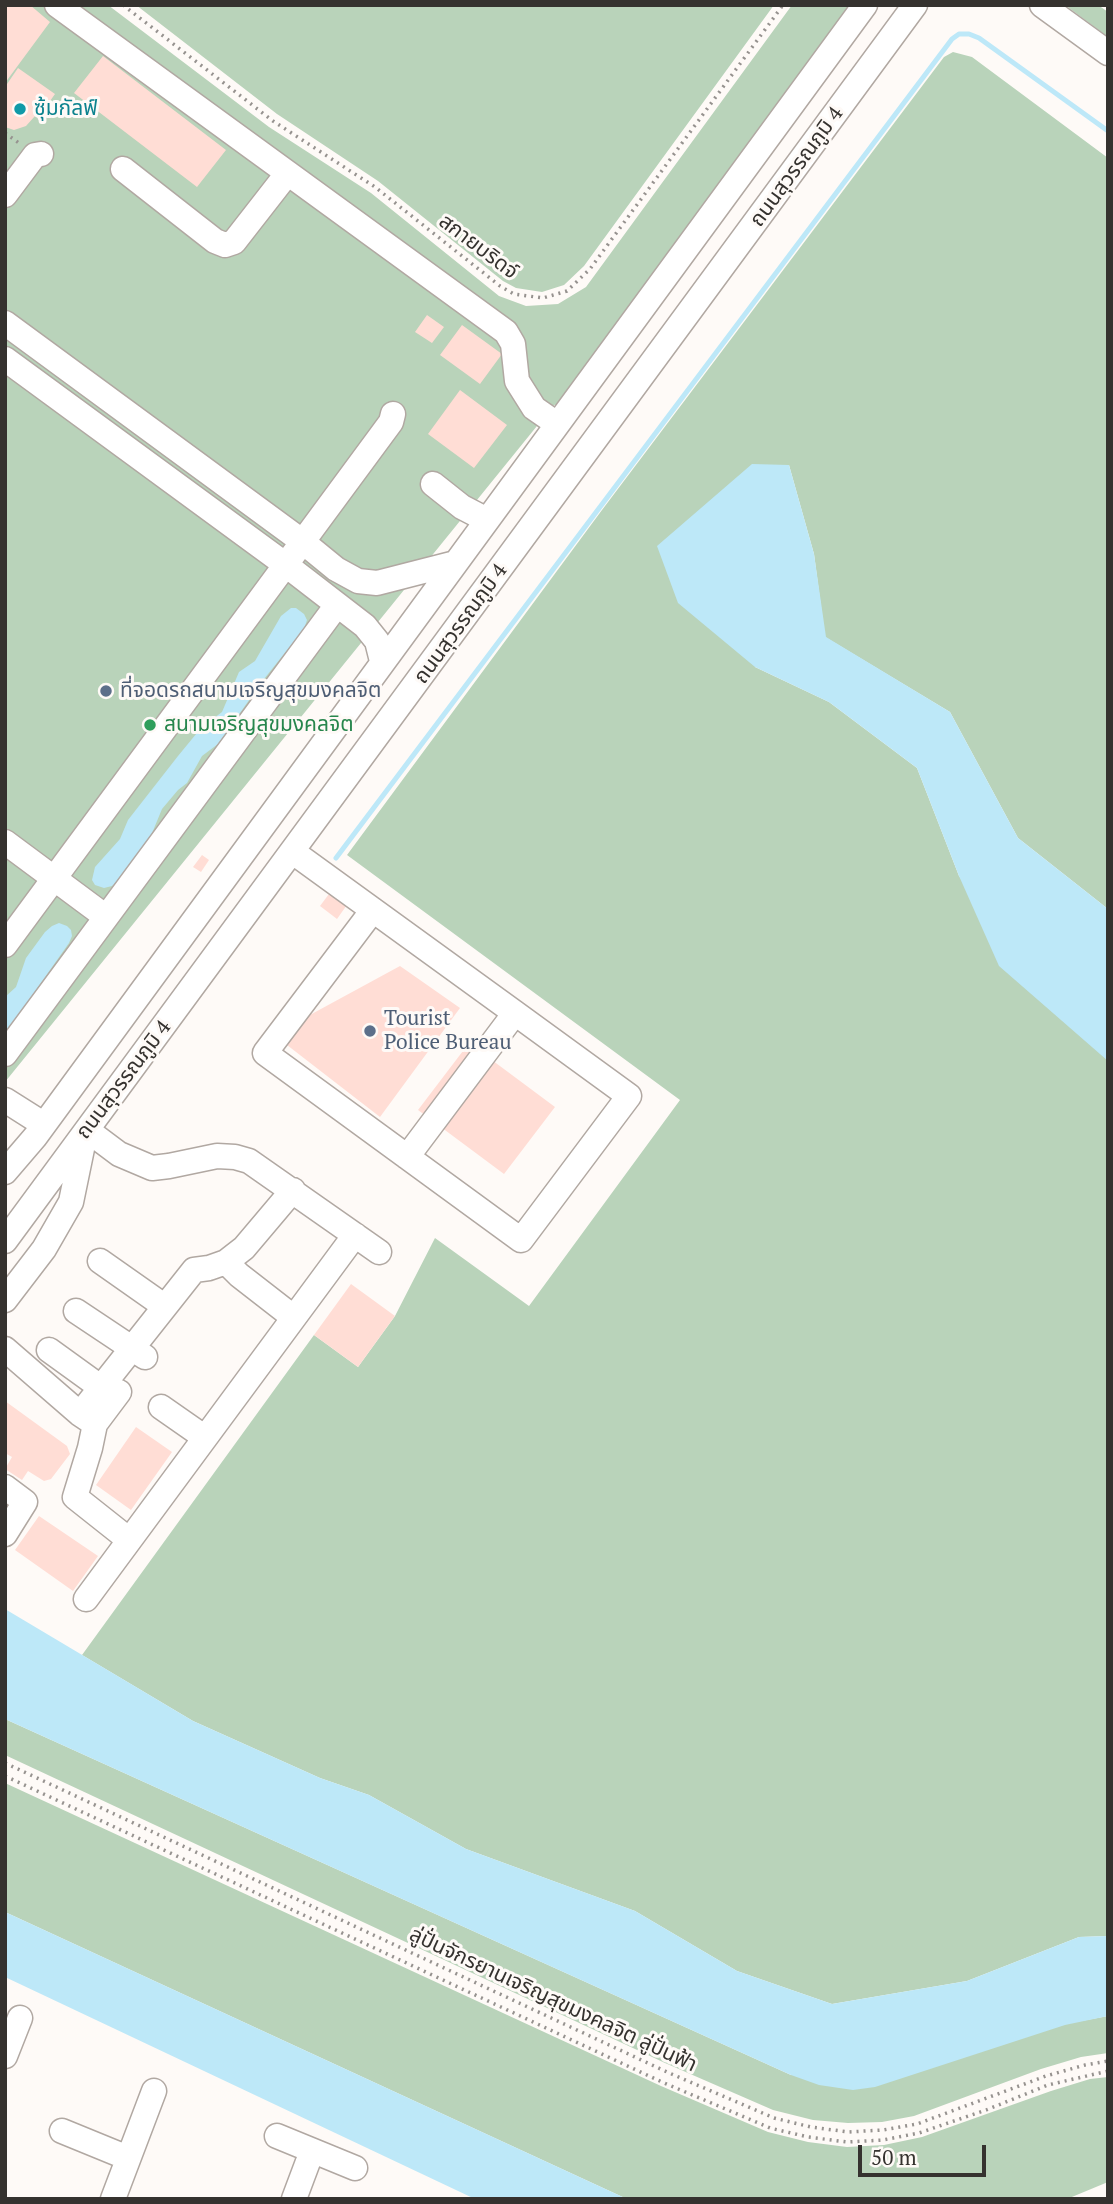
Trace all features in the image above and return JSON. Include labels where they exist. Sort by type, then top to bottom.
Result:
[{"type":"street","points":[[57,5],[506,332],[513,345],[517,381],[534,408],[557,424]]},
{"type":"street","name":"ถนนสุวรรณภูมิ 4","points":[[5,1172],[865,5]]},
{"type":"street","name":"ถนนสุวรรณภูมิ 4","points":[[7,1238],[915,5]]},
{"type":"street","points":[[1042,5],[1108,53]]},
{"type":"street","points":[[5,195],[35,155],[41,154]]},
{"type":"street","points":[[123,169],[215,242],[225,245],[234,242],[287,174]]},
{"type":"street","points":[[5,323],[336,569],[358,581],[377,583],[455,563]]},
{"type":"street","points":[[5,359],[365,626],[377,641],[382,661]]},
{"type":"street","points":[[5,945],[391,422],[393,414]]},
{"type":"street","points":[[433,484],[463,507],[487,520]]},
{"type":"street","points":[[5,1054],[337,605]]},
{"type":"street","points":[[5,842],[106,916]]},
{"type":"street","points":[[293,852],[516,1013],[629,1096],[521,1240],[265,1053],[373,910]]},
{"type":"street","points":[[407,1157],[516,1013]]},
{"type":"street","points":[[5,1100],[42,1125],[5,1149]]},
{"type":"street","points":[[5,1300],[44,1249],[71,1202],[86,1131],[119,1154],[152,1168],[217,1156],[235,1157],[260,1167],[379,1252]]},
{"type":"street","points":[[128,1539],[75,1497],[90,1448],[87,1419],[139,1353],[218,1265],[244,1248],[293,1190]]},
{"type":"street","points":[[86,1599],[355,1235]]},
{"type":"street","points":[[100,1261],[164,1306]]},
{"type":"street","points":[[139,1353],[164,1306],[194,1270],[218,1265],[239,1275],[293,1317]]},
{"type":"street","points":[[76,1311],[139,1353]]},
{"type":"street","points":[[5,1349],[87,1419]]},
{"type":"street","points":[[49,1350],[107,1393]]},
{"type":"street","points":[[161,1407],[204,1437]]},
{"type":"street","points":[[5,1487],[25,1502],[5,1534]]},
{"type":"street","points":[[5,2056],[20,2018]]},
{"type":"street","points":[[113,2199],[153,2091]]},
{"type":"street","points":[[62,2131],[128,2158]]},
{"type":"street","points":[[277,2136],[355,2168]]},
{"type":"street","points":[[294,2199],[312,2151]]},
{"type":"path","name":"สกายบริดจ์","points":[[123,5],[273,121],[375,187],[499,286],[528,298],[550,297],[568,291],[590,269],[783,5]]},
{"type":"path","name":"ลู่ปั่นจักรยานเจริญสุขมงคลจิต ลู่ปั่นฟ้า","points":[[5,1763],[667,2071],[774,2118],[848,2132],[883,2130],[916,2124],[1046,2076],[1108,2061]]},
{"type":"path","points":[[5,1776],[650,2076],[770,2128],[847,2142],[883,2140],[930,2129],[1048,2085],[1108,2071]]},
{"type":"green space","name":"สนามเจริญสุขมงคลจิต","points":[[5,5],[108,5],[269,127],[371,193],[499,296],[526,306],[558,304],[586,287],[792,5],[857,5],[568,403],[554,405],[5,1082]]},
{"type":"green space","points":[[136,5],[774,5],[584,266],[564,285],[542,292],[516,288],[503,281],[378,181],[277,114]]},
{"type":"green space","points":[[1065,5],[1098,5],[1108,12],[1108,37]]},
{"type":"green space","points":[[953,52],[972,57],[1108,158],[1108,909],[1018,838],[950,712],[825,637],[814,554],[789,465],[755,667],[829,702],[917,768],[959,876],[1108,1061],[1108,1936],[1079,1937],[967,1981],[832,2004],[737,1971],[635,1911],[466,1849],[369,1795],[320,1778],[193,1721],[82,1655],[314,1335],[358,1367],[395,1316],[435,1238],[529,1306],[680,1100],[347,855],[602,510],[944,57]]},
{"type":"green space","points":[[5,1719],[791,2075],[1108,2016],[1108,2053],[1081,2057],[1041,2069],[914,2116],[882,2122],[813,2120],[773,2110],[665,2063],[5,1755]]},
{"type":"green space","points":[[5,1783],[661,2086],[768,2132],[808,2142],[847,2147],[884,2145],[922,2137],[1051,2091],[1090,2079],[1108,2077],[1108,2182],[1067,2199],[627,2199],[5,1912]]},
{"type":"water","points":[[752,464],[789,465],[814,554],[826,637],[950,712],[1018,838],[1108,909],[1108,1061],[999,966],[959,876],[917,768],[829,702],[755,667],[678,603],[657,546]]},
{"type":"water","points":[[291,608],[304,614],[307,620],[304,629],[218,744],[202,756],[187,783],[162,809],[150,838],[122,877],[112,886],[104,888],[95,885],[92,880],[95,867],[120,839],[128,820],[201,728],[222,712],[239,672],[255,661],[281,616]]},
{"type":"water","points":[[59,923],[71,930],[69,943],[5,1034],[5,997],[16,987],[26,958],[45,932]]},
{"type":"water","points":[[5,1609],[193,1721],[320,1778],[369,1795],[466,1849],[635,1911],[737,1971],[832,2004],[967,1981],[1079,1937],[1108,1936],[1108,2016],[1065,2025],[875,2087],[853,2090],[819,2085],[791,2075],[5,1719]]},
{"type":"water","points":[[5,1912],[627,2199],[475,2199],[5,1977]]},
{"type":"building","points":[[5,5],[30,5],[50,22],[5,83]]},
{"type":"building","points":[[103,56],[226,150],[197,187],[74,93]]},
{"type":"building","points":[[18,68],[55,94],[38,118],[35,116],[26,126],[14,130],[5,127],[5,87]]},
{"type":"building","points":[[427,315],[444,327],[432,343],[415,332]]},
{"type":"building","points":[[462,325],[502,354],[480,384],[440,355]]},
{"type":"building","points":[[460,390],[507,425],[474,468],[428,434]]},
{"type":"building","points":[[202,855],[209,860],[201,872],[193,867]]},
{"type":"building","points":[[332,890],[349,902],[337,919],[320,906]]},
{"type":"building","name":"Tourist Police Bureau","points":[[400,966],[460,1008],[380,1117],[287,1045],[308,1016]]},
{"type":"building","points":[[469,1043],[555,1107],[504,1174],[418,1110]]},
{"type":"building","points":[[351,1284],[395,1316],[358,1367],[314,1335]]},
{"type":"building","points":[[5,1401],[67,1446],[70,1454],[51,1479],[44,1481],[28,1471],[22,1480],[5,1469],[12,1457],[5,1453]]},
{"type":"building","points":[[136,1427],[172,1452],[131,1510],[96,1485]]},
{"type":"building","points":[[39,1516],[98,1556],[73,1591],[15,1550]]},
{"type":"waterway","points":[[336,858],[952,39],[959,34],[979,38],[1108,131]]},
{"type":"place","name":"ซุ้มกัลฟ์","points":[[20,109]]},
{"type":"place","name":"ที่จอดรถสนามเจริญสุขมงคลจิต","points":[[106,691]]},
{"type":"place","name":"สนามเจริญสุขมงคลจิต","points":[[150,725]]},
{"type":"place","name":"Tourist Police Bureau","points":[[370,1031]]}]
